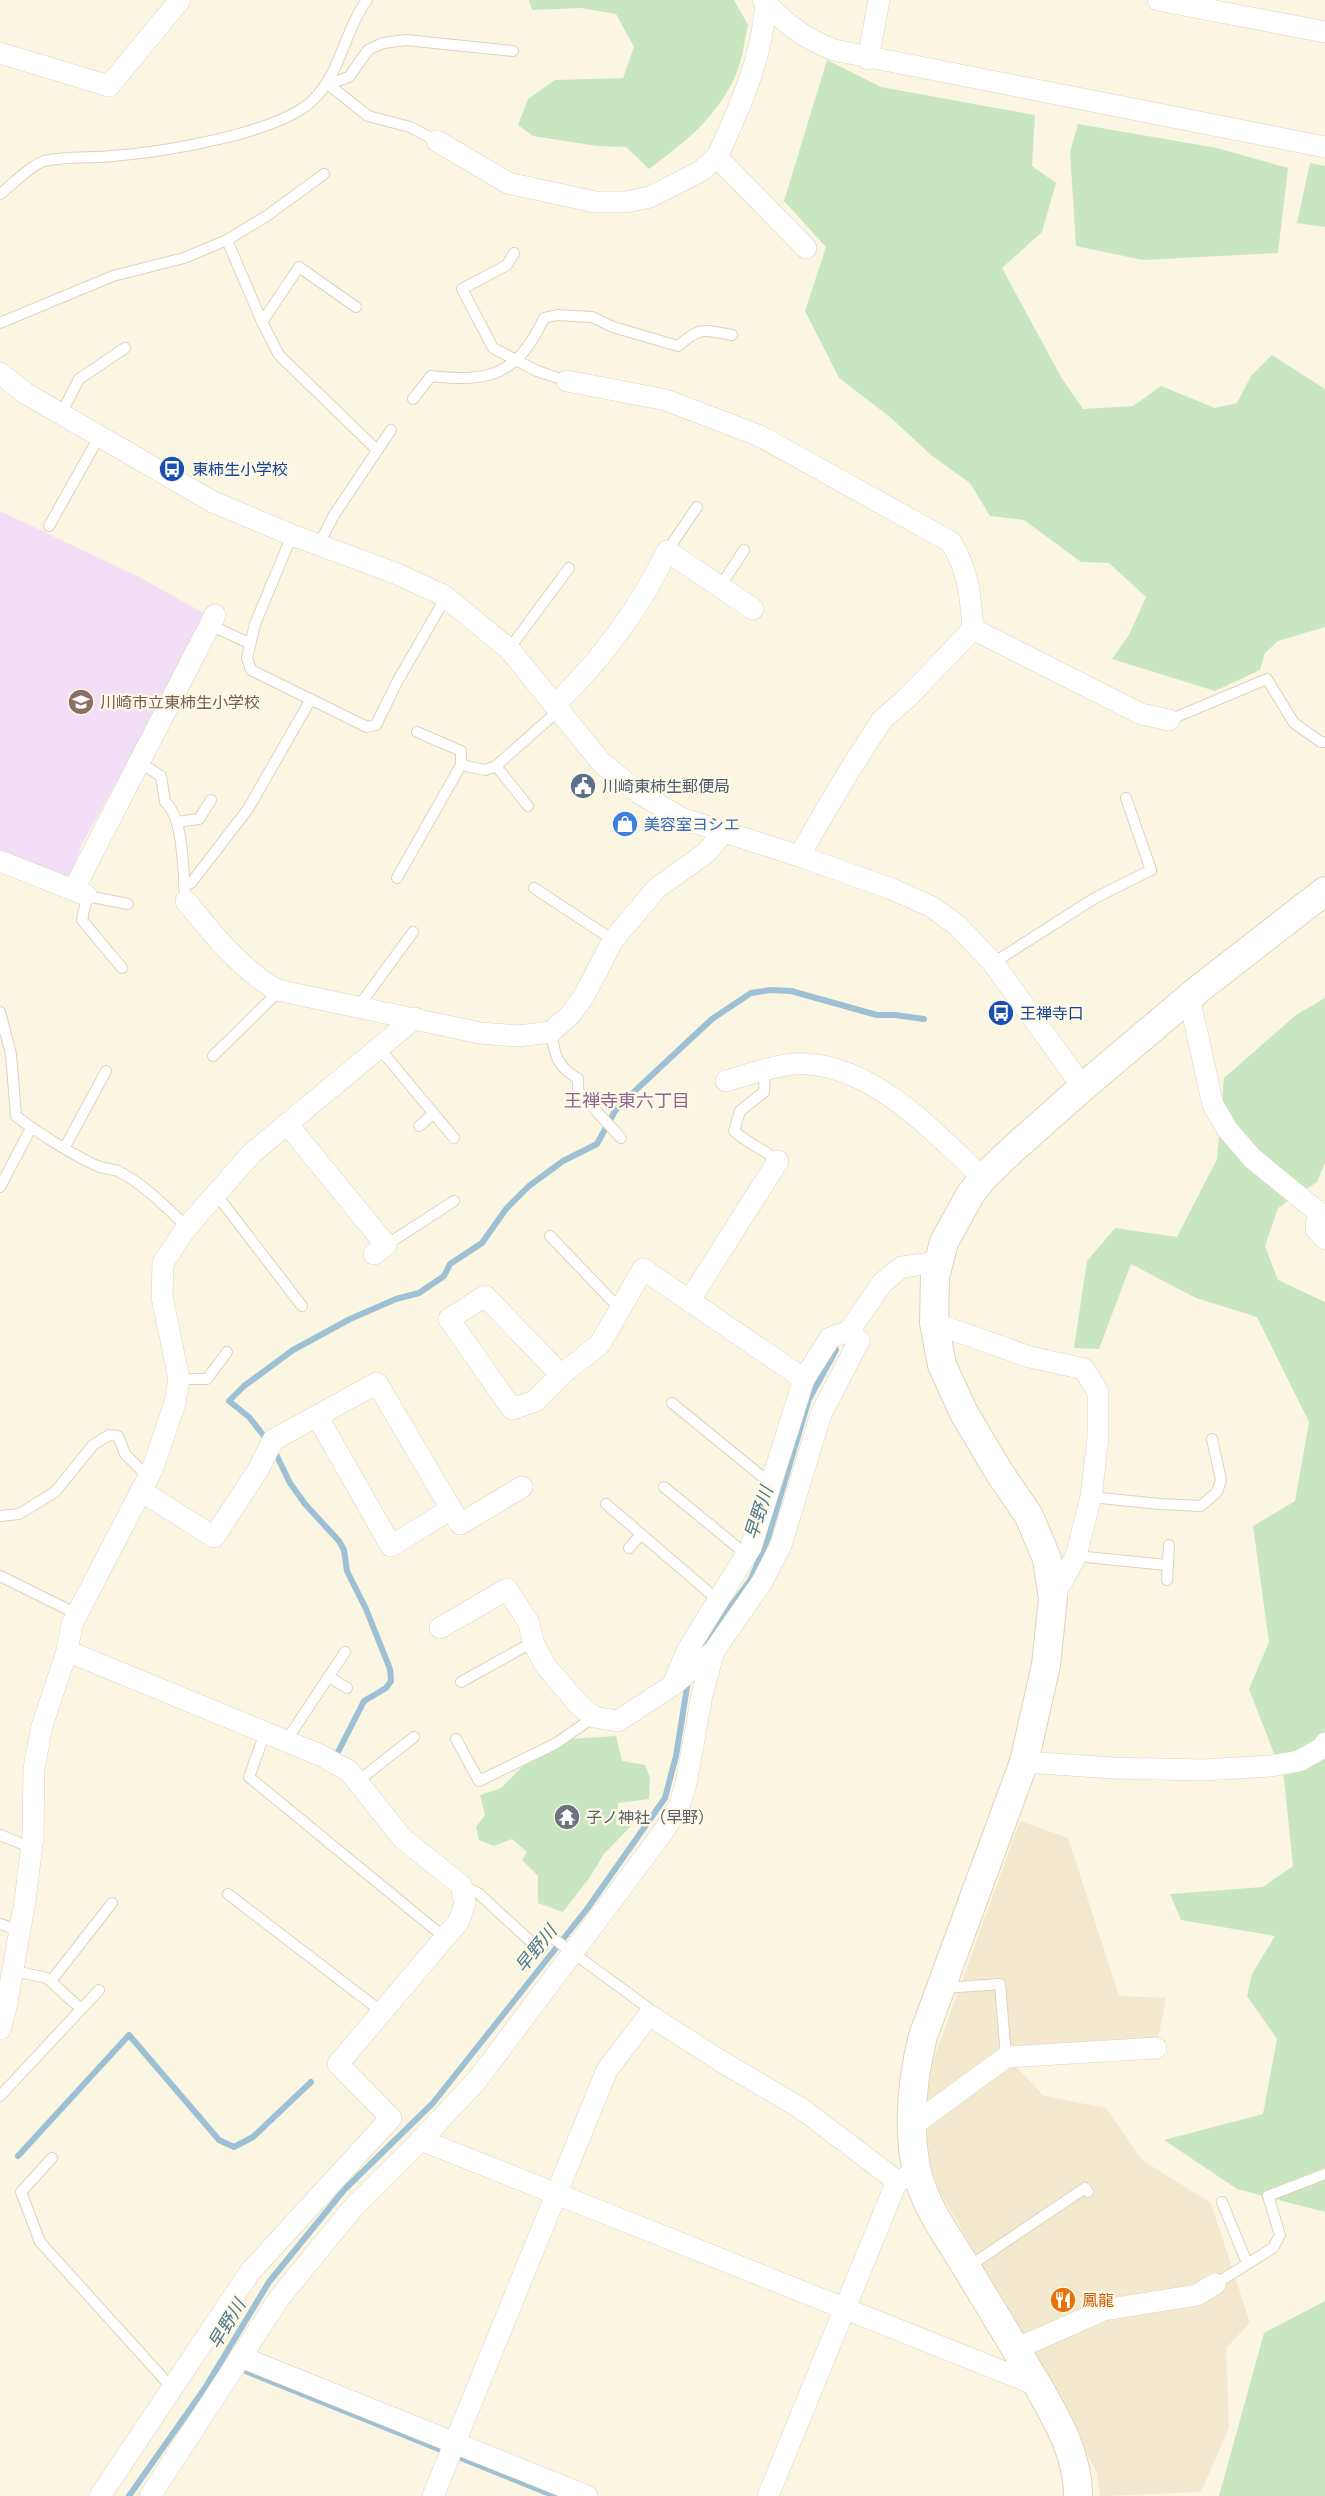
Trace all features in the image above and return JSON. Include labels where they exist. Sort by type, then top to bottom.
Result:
[{"type":"street","points":[[0,53],[109,86],[180,0]]},
{"type":"street","points":[[868,59],[879,0]]},
{"type":"street","points":[[1158,0],[1325,32]]},
{"type":"street","points":[[765,2],[782,20],[817,44],[868,59],[1325,147]]},
{"type":"street","points":[[437,141],[507,183],[595,202],[626,202],[650,197],[701,171],[717,158],[755,68],[764,34],[765,2]]},
{"type":"street","points":[[717,158],[806,249]]},
{"type":"street","points":[[0,373],[25,393],[213,501],[292,535],[395,573],[446,597],[509,649],[601,762],[639,794],[681,818],[799,856],[891,889],[932,907],[957,925],[993,963],[1083,1086]]},
{"type":"street","points":[[567,381],[666,400],[760,436],[951,542],[964,565],[970,594],[973,629],[908,697],[882,720],[799,856]]},
{"type":"street","points":[[556,707],[578,683],[649,589],[667,551],[753,609]]},
{"type":"street","points":[[0,861],[80,892],[139,762],[212,620]]},
{"type":"street","points":[[973,629],[1141,714],[1169,720]]},
{"type":"street","points":[[185,893],[223,946],[265,983],[277,990],[415,1018],[437,1025],[480,1033],[518,1036],[551,1032],[570,1015],[584,996],[613,940],[657,888],[706,853],[723,832]]},
{"type":"street","points":[[768,2496],[845,2309],[907,2177],[915,2072],[923,2036],[1024,1762],[1046,1665],[1053,1598],[1047,1559],[1029,1516],[999,1472],[964,1413],[942,1365],[934,1323],[935,1276],[944,1242],[958,1215],[983,1178],[1083,1086],[1189,997],[1325,891]]},
{"type":"street","points":[[1189,997],[1213,1106],[1227,1129],[1252,1158],[1318,1212],[1316,1229],[1325,1239]]},
{"type":"street","points":[[0,2029],[14,1971],[32,1848],[34,1768],[42,1726],[67,1651],[72,1624],[145,1484],[175,1403],[179,1379],[162,1297],[163,1263],[187,1227],[251,1154],[415,1018]]},
{"type":"street","points":[[726,1081],[792,1064],[813,1065],[850,1075],[876,1087],[921,1119],[983,1178]]},
{"type":"street","points":[[288,1125],[380,1250]]},
{"type":"street","points":[[689,1300],[778,1161]]},
{"type":"street","points":[[675,1682],[687,1651],[747,1555],[804,1378],[830,1338],[849,1331],[883,1282],[903,1267],[939,1262]]},
{"type":"street","points":[[561,1375],[485,1296],[449,1319],[512,1410],[535,1401],[561,1375],[600,1344],[643,1269],[804,1378]]},
{"type":"street","points":[[934,1323],[1030,1357],[1084,1369],[1098,1392],[1098,1437],[1091,1497],[1076,1556],[1053,1598]]},
{"type":"street","points":[[440,1628],[507,1589],[529,1623],[534,1642],[545,1665],[579,1705],[594,1718],[618,1721],[675,1682],[708,1657],[762,1582],[781,1545],[821,1414],[859,1341],[849,1331]]},
{"type":"street","points":[[145,1484],[214,1536],[258,1470],[273,1440],[377,1383],[460,1524],[522,1487]]},
{"type":"street","points":[[317,1416],[391,1546],[451,1509]]},
{"type":"street","points":[[67,1651],[286,1741],[349,1771],[404,1839],[461,1885],[465,1903],[459,1921],[338,2064],[391,2118],[250,2272],[100,2496]]},
{"type":"street","points":[[150,2496],[280,2297],[352,2209],[478,2079],[570,1950],[654,1844],[679,1806],[686,1784],[708,1657]]},
{"type":"street","points":[[1024,1762],[1125,1769],[1203,1770],[1271,1766],[1299,1761],[1324,1747],[1325,1743]]},
{"type":"street","points":[[434,2496],[607,2070],[649,2014],[907,2177],[934,2214],[1037,2385],[1071,2452],[1078,2477],[1078,2496]]},
{"type":"street","points":[[912,2126],[1006,2056],[1156,2048]]},
{"type":"street","points":[[421,2140],[1037,2385]]},
{"type":"street","points":[[1016,2349],[1104,2310],[1197,2295],[1215,2284]]},
{"type":"street","points":[[241,2357],[587,2496]]},
{"type":"lane","points":[[0,194],[42,161],[114,156],[178,148],[217,140],[278,122],[312,102],[328,84],[356,17],[367,0]]},
{"type":"lane","points":[[328,84],[349,77],[368,50],[382,43],[406,40],[513,51]]},
{"type":"lane","points":[[328,84],[368,116],[410,127],[437,141]]},
{"type":"lane","points":[[0,323],[113,276],[184,258],[227,240],[268,216],[324,174]]},
{"type":"lane","points":[[227,240],[279,356],[377,450]]},
{"type":"lane","points":[[514,253],[507,265],[462,289],[493,348],[537,371],[567,381]]},
{"type":"lane","points":[[262,322],[299,267],[356,307]]},
{"type":"lane","points":[[413,399],[431,376],[471,379],[490,375],[515,361],[525,354],[544,318],[557,315],[592,317],[613,327],[678,346],[693,333],[704,330],[732,335]]},
{"type":"lane","points":[[61,414],[79,379],[125,348]]},
{"type":"lane","points":[[319,544],[334,515],[391,430]]},
{"type":"lane","points":[[49,526],[99,437]]},
{"type":"lane","points":[[667,551],[697,507]]},
{"type":"lane","points":[[292,535],[249,643],[247,657],[251,670],[367,727],[376,725],[397,682],[446,597]]},
{"type":"lane","points":[[720,588],[744,550]]},
{"type":"lane","points":[[509,649],[569,568]]},
{"type":"lane","points":[[212,620],[249,643]]},
{"type":"lane","points":[[1169,720],[1267,679],[1294,723],[1321,742],[1325,742]]},
{"type":"lane","points":[[185,893],[249,809],[311,699]]},
{"type":"lane","points":[[461,765],[485,770],[496,766],[556,707]]},
{"type":"lane","points":[[397,878],[461,765],[461,751],[417,732]]},
{"type":"lane","points":[[139,762],[161,776],[165,802],[171,806],[177,822],[185,893]]},
{"type":"lane","points":[[496,766],[528,806]]},
{"type":"lane","points":[[993,963],[1095,898],[1151,870],[1126,798]]},
{"type":"lane","points":[[177,822],[199,819],[211,800]]},
{"type":"lane","points":[[534,888],[613,940]]},
{"type":"lane","points":[[122,968],[82,920],[80,892],[128,904]]},
{"type":"lane","points":[[359,1006],[413,932]]},
{"type":"lane","points":[[213,1056],[273,998],[277,990]]},
{"type":"lane","points":[[0,1012],[11,1054],[16,1116],[31,1128],[101,1167],[116,1170],[132,1179],[187,1227]]},
{"type":"lane","points":[[551,1032],[556,1059],[578,1079],[578,1091],[621,1138]]},
{"type":"lane","points":[[380,1049],[454,1138]]},
{"type":"lane","points":[[765,1070],[764,1092],[740,1111],[734,1131],[747,1144],[765,1151],[778,1161]]},
{"type":"lane","points":[[65,1147],[106,1071]]},
{"type":"lane","points":[[419,1126],[433,1114]]},
{"type":"lane","points":[[0,1187],[31,1128]]},
{"type":"lane","points":[[216,1194],[302,1306]]},
{"type":"lane","points":[[380,1250],[454,1201]]},
{"type":"lane","points":[[550,1236],[619,1308]]},
{"type":"lane","points":[[179,1379],[207,1379],[227,1352]]},
{"type":"lane","points":[[672,1403],[770,1483]]},
{"type":"lane","points":[[0,1516],[19,1514],[55,1492],[93,1445],[109,1435],[118,1436],[125,1454],[145,1484]]},
{"type":"lane","points":[[1091,1497],[1201,1506],[1217,1492],[1221,1480],[1212,1439]]},
{"type":"lane","points":[[664,1488],[747,1555]]},
{"type":"lane","points":[[606,1504],[719,1601]]},
{"type":"lane","points":[[629,1548],[641,1534]]},
{"type":"lane","points":[[1167,1580],[1169,1545]]},
{"type":"lane","points":[[1076,1556],[1167,1565]]},
{"type":"lane","points":[[0,1576],[77,1614]]},
{"type":"lane","points":[[461,1682],[534,1642]]},
{"type":"lane","points":[[286,1741],[345,1652]]},
{"type":"lane","points":[[329,1677],[347,1688]]},
{"type":"lane","points":[[456,1739],[479,1781],[555,1744],[594,1718]]},
{"type":"lane","points":[[265,1733],[249,1777],[444,1937]]},
{"type":"lane","points":[[358,1781],[414,1737]]},
{"type":"lane","points":[[0,1835],[32,1848]]},
{"type":"lane","points":[[461,1885],[478,1893],[540,1950],[550,1936],[647,2007],[649,2014]]},
{"type":"lane","points":[[228,1894],[382,2012]]},
{"type":"lane","points":[[51,1981],[112,1903]]},
{"type":"lane","points":[[0,1923],[20,1931]]},
{"type":"lane","points":[[14,1971],[47,1977],[81,2009]]},
{"type":"lane","points":[[941,1988],[1000,1984],[1006,2056]]},
{"type":"lane","points":[[0,2096],[99,1990]]},
{"type":"lane","points":[[52,2158],[21,2192],[40,2242],[172,2388]]},
{"type":"lane","points":[[1215,2284],[1274,2248],[1281,2235],[1268,2196],[1325,2174]]},
{"type":"lane","points":[[966,2268],[1086,2188],[1088,2192]]},
{"type":"lane","points":[[1222,2202],[1247,2263]]},
{"type":"shaded area","name":"川崎市立東柿生小学校","points":[[0,511],[139,577],[209,616],[82,844],[70,880],[0,854]]},
{"type":"shaded area","points":[[1020,1821],[1068,1838],[1119,1996],[1166,1998],[1155,2055],[1016,2067],[1044,2096],[1106,2108],[1142,2160],[1211,2203],[1250,2323],[1226,2348],[1229,2428],[1201,2492],[1100,2496],[1097,2473],[1041,2368],[940,2192],[931,2166],[927,2136],[927,2098],[933,2061]]},
{"type":"green space","points":[[529,0],[734,0],[748,25],[737,73],[717,106],[697,130],[649,169],[626,147],[597,146],[533,136],[518,125],[528,99],[555,80],[623,78],[634,47],[616,14],[581,8],[532,10]]},
{"type":"green space","points":[[827,60],[881,87],[1035,115],[1032,166],[1056,183],[1042,232],[1002,268],[1061,377],[1083,409],[1133,406],[1161,386],[1215,408],[1237,403],[1251,376],[1272,355],[1325,389],[1325,627],[1278,641],[1265,653],[1260,670],[1215,691],[1112,659],[1129,635],[1146,597],[1109,563],[1081,562],[1024,520],[990,516],[970,483],[931,455],[890,417],[839,378],[805,311],[826,247],[784,201]]},
{"type":"green space","points":[[1078,124],[1217,148],[1288,168],[1278,253],[1143,260],[1076,246],[1070,152]]},
{"type":"green space","points":[[1310,163],[1325,166],[1325,227],[1297,223]]},
{"type":"green space","points":[[1325,998],[1325,1163],[1317,1182],[1278,1208],[1265,1246],[1278,1280],[1325,1302],[1325,2212],[1237,2189],[1164,2140],[1263,2114],[1277,2039],[1247,1996],[1252,1974],[1275,1936],[1181,1920],[1170,1894],[1263,1887],[1293,1866],[1284,1779],[1249,1689],[1269,1642],[1253,1526],[1295,1501],[1309,1422],[1257,1317],[1196,1298],[1131,1264],[1099,1349],[1074,1348],[1087,1261],[1115,1228],[1177,1237],[1217,1159],[1224,1078],[1296,1015]]},
{"type":"green space","points":[[616,1736],[622,1761],[645,1765],[650,1777],[649,1799],[618,1803],[616,1825],[631,1826],[604,1854],[590,1877],[563,1912],[538,1903],[538,1876],[522,1860],[527,1852],[512,1839],[494,1846],[479,1840],[476,1827],[485,1815],[480,1795],[501,1788],[526,1763],[569,1739]]},
{"type":"green space","points":[[1325,2301],[1325,2496],[1219,2496],[1264,2333]]},
{"type":"waterway","points":[[268,1441],[249,1417],[229,1401],[244,1386],[293,1350],[350,1319],[396,1299],[419,1293],[444,1276],[450,1264],[482,1243],[506,1209],[529,1186],[563,1161],[597,1144],[615,1111],[638,1088],[712,1019],[751,993],[770,990],[791,991],[877,1015],[924,1019]]},
{"type":"waterway","name":"早野川","points":[[701,1647],[751,1579],[768,1538],[809,1399],[836,1350]]},
{"type":"waterway","points":[[274,1450],[290,1483],[344,1550],[347,1571],[366,1609],[390,1669],[391,1681],[386,1688],[364,1701],[338,1752]]},
{"type":"waterway","name":"早野川","points":[[129,2496],[205,2388],[269,2282],[344,2190],[433,2103],[587,1909],[665,1798],[676,1756],[688,1681]]},
{"type":"waterway","points":[[18,2156],[129,2035],[219,2140],[234,2147],[253,2137],[311,2082]]},
{"type":"waterway","points":[[238,2368],[555,2496]]},
{"type":"place","name":"東柿生小学校","points":[[172,469]]},
{"type":"place","name":"川崎市立東柿生小学校","points":[[81,702]]},
{"type":"place","name":"川崎東柿生郵便局","points":[[583,786]]},
{"type":"place","name":"美容室ヨシエ","points":[[625,824]]},
{"type":"place","name":"王禅寺口","points":[[1001,1013]]},
{"type":"place","name":"子ノ神社（早野）","points":[[567,1817]]},
{"type":"place","name":"鳳龍","points":[[1063,2300]]},
{"type":"district","name":"王禅寺東六丁目","points":[[627,1101]]}]
